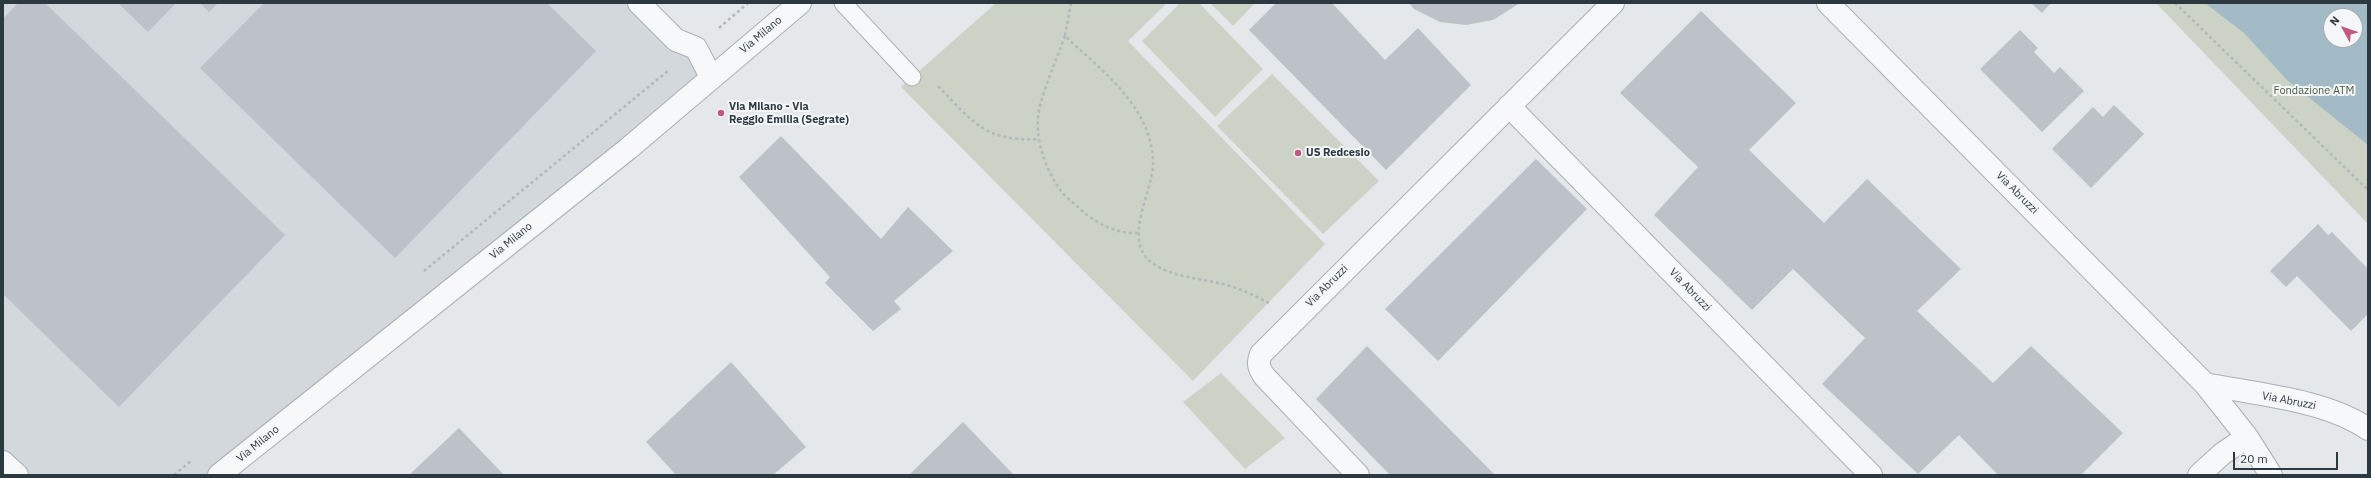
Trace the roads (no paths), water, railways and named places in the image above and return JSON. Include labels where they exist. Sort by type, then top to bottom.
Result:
[{"type":"street","points":[[639,3],[676,40],[696,48],[711,77]]},
{"type":"street","name":"Via Milano","points":[[219,475],[629,148],[800,3]]},
{"type":"street","name":"Via Abruzzi","points":[[1358,475],[1259,369],[1258,360],[1260,354],[1297,315],[1613,3]]},
{"type":"street","name":"Via Abruzzi","points":[[1828,3],[2205,384],[2247,437],[2271,475]]},
{"type":"street","name":"Via Abruzzi","points":[[1509,106],[1871,475]]},
{"type":"street","name":"Via Abruzzi","points":[[2205,384],[2329,409],[2353,419],[2368,429]]},
{"type":"street","points":[[2199,475],[2222,454],[2247,437]]},
{"type":"street","points":[[3,462],[17,475]]},
{"type":"lane","points":[[842,3],[912,77]]},
{"type":"water","points":[[2205,3],[2368,3],[2368,145],[2287,80],[2244,33]]},
{"type":"place","name":"Via Milano - Via Reggio Emilia (Segrate)","points":[[721,113]]},
{"type":"place","name":"US Redcesio","points":[[1298,153]]},
{"type":"park label","name":"Fondazione ATM","points":[[2314,91]]}]
